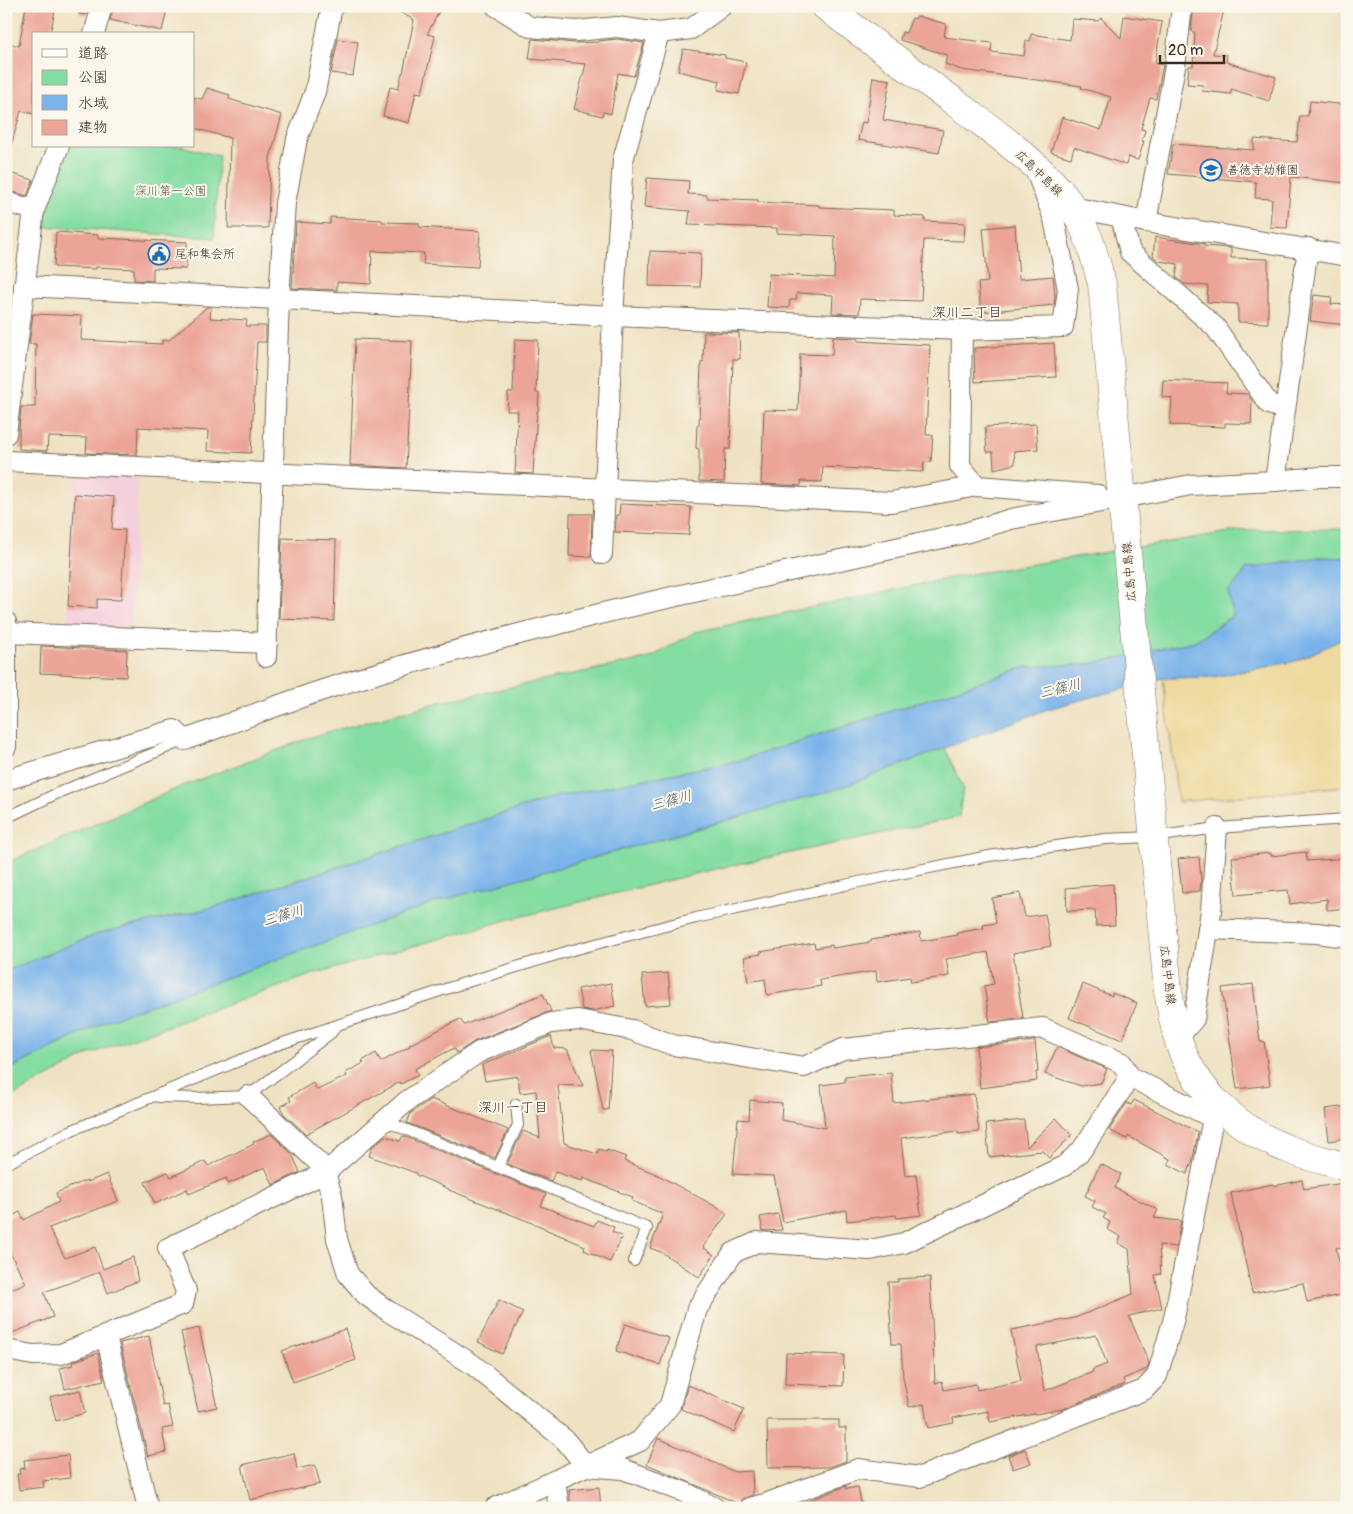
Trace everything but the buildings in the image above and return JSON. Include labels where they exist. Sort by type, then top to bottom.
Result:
[{"type":"main road","name":"広島中島線","points":[[825,6],[994,131],[1034,165],[1072,207],[1089,238],[1102,284],[1168,991],[1178,1037],[1195,1077],[1218,1114],[1288,1149],[1347,1167]]},
{"type":"street","points":[[95,32],[102,6]]},
{"type":"street","points":[[6,747],[7,628],[266,650],[279,299],[285,203],[298,139],[315,92],[332,6]]},
{"type":"street","points":[[496,6],[530,27],[576,31],[617,27],[659,33],[691,29],[722,6]]},
{"type":"street","points":[[1146,222],[1175,66],[1182,6]]},
{"type":"street","points":[[602,554],[613,316],[623,160],[659,33]]},
{"type":"street","points":[[6,434],[34,210],[58,148]]},
{"type":"street","points":[[24,286],[613,316],[962,330],[1063,327],[1068,289],[1054,219],[1034,165]]},
{"type":"street","points":[[6,202],[34,210]]},
{"type":"street","points":[[1072,207],[1146,222],[1347,256]]},
{"type":"street","points":[[1122,217],[1130,252],[1215,327],[1269,404],[1284,409]]},
{"type":"street","points":[[1275,481],[1308,248]]},
{"type":"street","points":[[962,330],[960,466],[977,486]]},
{"type":"street","points":[[6,462],[892,502],[977,486],[1123,504]]},
{"type":"street","points":[[6,780],[174,730],[185,740],[341,684],[496,640],[652,602],[965,533],[1011,519],[1123,504],[1191,485],[1321,477],[1347,478]]},
{"type":"street","points":[[1178,1037],[1194,1019],[1208,929],[1217,828]]},
{"type":"street","points":[[1208,929],[1316,933],[1347,937]]},
{"type":"street","points":[[6,1350],[33,1355],[61,1354],[183,1304],[186,1291],[168,1248],[325,1173],[408,1101],[479,1052],[551,1023],[578,1020],[632,1030],[673,1045],[804,1067],[844,1049],[1044,1028],[1122,1063],[1130,1078],[1218,1114],[1174,1318],[1157,1376],[1144,1390],[920,1476],[858,1469],[750,1508]]},
{"type":"street","points":[[495,1508],[640,1440],[670,1406],[697,1309],[733,1252],[757,1242],[870,1250],[904,1243],[1064,1166],[1081,1151],[1130,1078]]},
{"type":"street","points":[[248,1096],[320,1164],[325,1173],[332,1196],[337,1239],[348,1274],[366,1295],[472,1364],[564,1440],[586,1466],[623,1469],[684,1492],[715,1508]]},
{"type":"street","points":[[106,1336],[148,1508]]},
{"type":"street","points":[[555,1481],[559,1508]]},
{"type":"lane","points":[[6,818],[60,792],[185,740]]},
{"type":"lane","points":[[6,1164],[70,1131],[277,1045],[464,983],[561,954],[696,918],[854,883],[989,856],[1105,839],[1153,829],[1217,828],[1347,819]]},
{"type":"lane","points":[[154,1097],[248,1096],[331,1033],[337,1025]]},
{"type":"lane","points":[[498,1167],[518,1125],[516,1104]]},
{"type":"lane","points":[[385,1121],[647,1228],[634,1261]]},
{"type":"shaded area","points":[[75,473],[138,477],[130,632],[66,629]]},
{"type":"green space","name":"深川第一公園","points":[[66,148],[189,148],[219,156],[214,238],[41,226],[43,209]]},
{"type":"green space","points":[[1347,529],[1347,558],[1319,557],[1195,641],[1090,664],[1026,667],[738,761],[554,797],[211,908],[100,933],[6,971],[6,863],[180,787],[317,735],[440,702],[650,658],[695,632],[959,576],[1242,530]]},
{"type":"green space","points":[[945,748],[963,788],[959,817],[711,870],[507,920],[314,974],[90,1054],[6,1100],[6,1071],[104,1022],[433,903],[834,790]]},
{"type":"sand","points":[[1347,637],[1347,786],[1178,802],[1163,678],[1213,677],[1296,661]]},
{"type":"water","name":"三篠川","points":[[1319,557],[1347,558],[1347,637],[1296,661],[1213,677],[1163,678],[1048,709],[834,790],[433,903],[104,1022],[6,1071],[6,971],[100,933],[211,908],[554,797],[738,761],[1026,667],[1090,664],[1195,641],[1233,616],[1228,592],[1247,569]]},
{"type":"place","name":"善徳寺幼稚園","points":[[1211,170]]},
{"type":"place","name":"尾和集会所","points":[[159,254]]},
{"type":"district","name":"深川二丁目","points":[[967,312]]},
{"type":"district","name":"深川一丁目","points":[[513,1107]]}]
